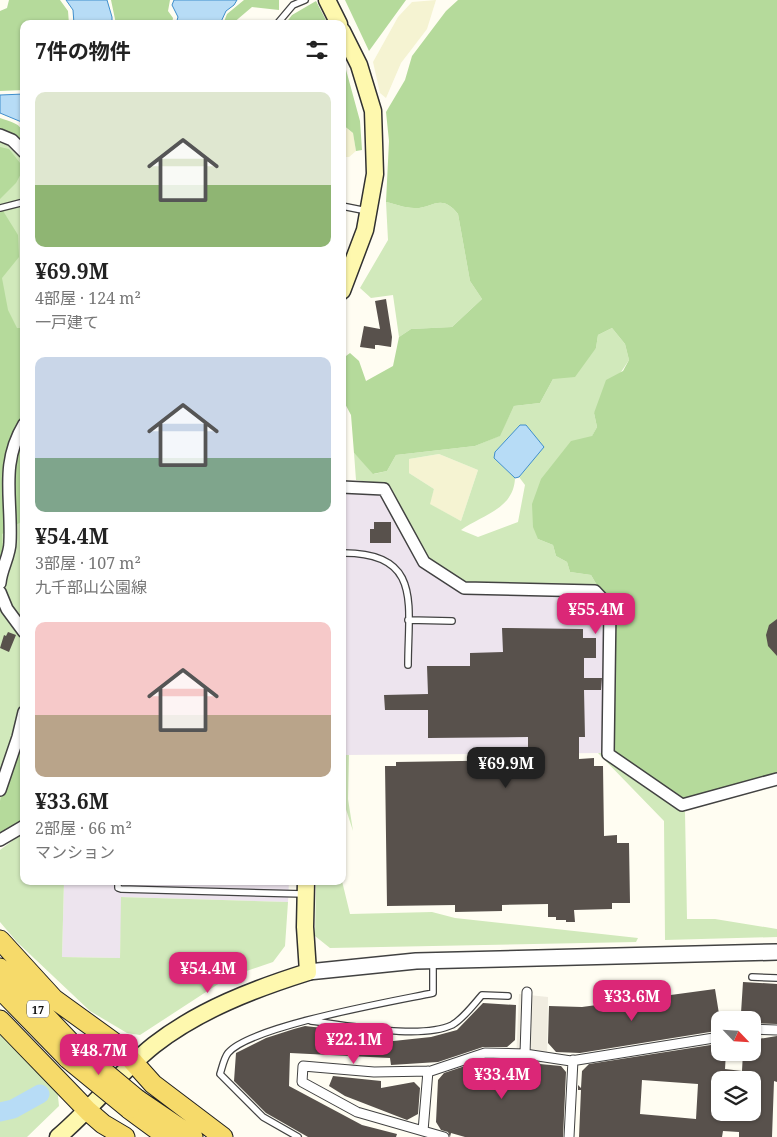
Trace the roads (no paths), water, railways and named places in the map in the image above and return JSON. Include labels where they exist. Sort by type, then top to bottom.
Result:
[{"type":"main road","points":[[327,0],[337,20]]},
{"type":"main road","points":[[346,39],[359,65],[373,111],[375,174],[370,212],[346,280]]},
{"type":"main road","points":[[58,1137],[88,1111],[134,1062],[155,1044],[208,1012],[254,989],[308,972],[305,888]]},
{"type":"main road","points":[[0,940],[54,999],[119,1046],[152,1084],[222,1137]]},
{"type":"main road","name":"17","points":[[0,968],[72,1054]]},
{"type":"main road","name":"17","points":[[0,989],[72,1054],[133,1104],[167,1137]]},
{"type":"main road","points":[[0,1020],[88,1111],[103,1124],[125,1137]]},
{"type":"main road","name":"17","points":[[133,1104],[193,1137]]},
{"type":"street","points":[[0,134],[12,140],[20,148]]},
{"type":"street","points":[[0,583],[9,555],[10,541],[6,481],[7,459],[20,431]]},
{"type":"street","points":[[346,487],[384,489],[424,562],[464,588],[595,590],[610,607],[608,754],[682,805],[777,779]]},
{"type":"street","points":[[0,592],[7,609],[20,627]]},
{"type":"street","points":[[0,790],[20,729]]},
{"type":"street","points":[[0,840],[20,828]]},
{"type":"street","points":[[308,972],[362,965],[432,961],[777,952]]},
{"type":"street","points":[[525,1054],[527,992]]},
{"type":"street","points":[[761,1029],[777,1030]]},
{"type":"street","points":[[444,1137],[357,1112],[302,1082],[303,1066],[374,1072],[428,1071],[485,1054],[525,1054],[573,1060],[711,1039]]},
{"type":"street","points":[[569,1137],[573,1060]]},
{"type":"street","points":[[423,1131],[428,1071]]},
{"type":"lane","points":[[280,20],[293,2],[305,0]]},
{"type":"lane","points":[[0,208],[20,203]]},
{"type":"lane","points":[[346,207],[370,212]]},
{"type":"lane","points":[[346,554],[361,553],[378,557],[396,567],[408,589],[408,665]]},
{"type":"lane","points":[[408,620],[452,621]]},
{"type":"lane","points":[[118,885],[118,888],[121,889],[305,888]]},
{"type":"lane","points":[[298,1137],[263,1117],[220,1074],[228,1053],[252,1038],[307,1020],[433,992],[432,961]]},
{"type":"lane","points":[[752,977],[777,978]]},
{"type":"lane","points":[[307,1020],[401,1030],[432,1031],[454,1024],[482,995],[508,996]]},
{"type":"water","points":[[66,0],[107,0],[112,20],[74,20],[73,10]]},
{"type":"water","points":[[174,0],[237,0],[226,11],[222,20],[177,20],[178,17],[172,5]]},
{"type":"water","points":[[20,94],[20,121],[0,113],[0,95]]},
{"type":"water","points":[[520,425],[526,425],[544,447],[519,477],[515,478],[494,458],[495,452]]},
{"type":"waterway","points":[[0,1112],[13,1109],[40,1094]]}]
